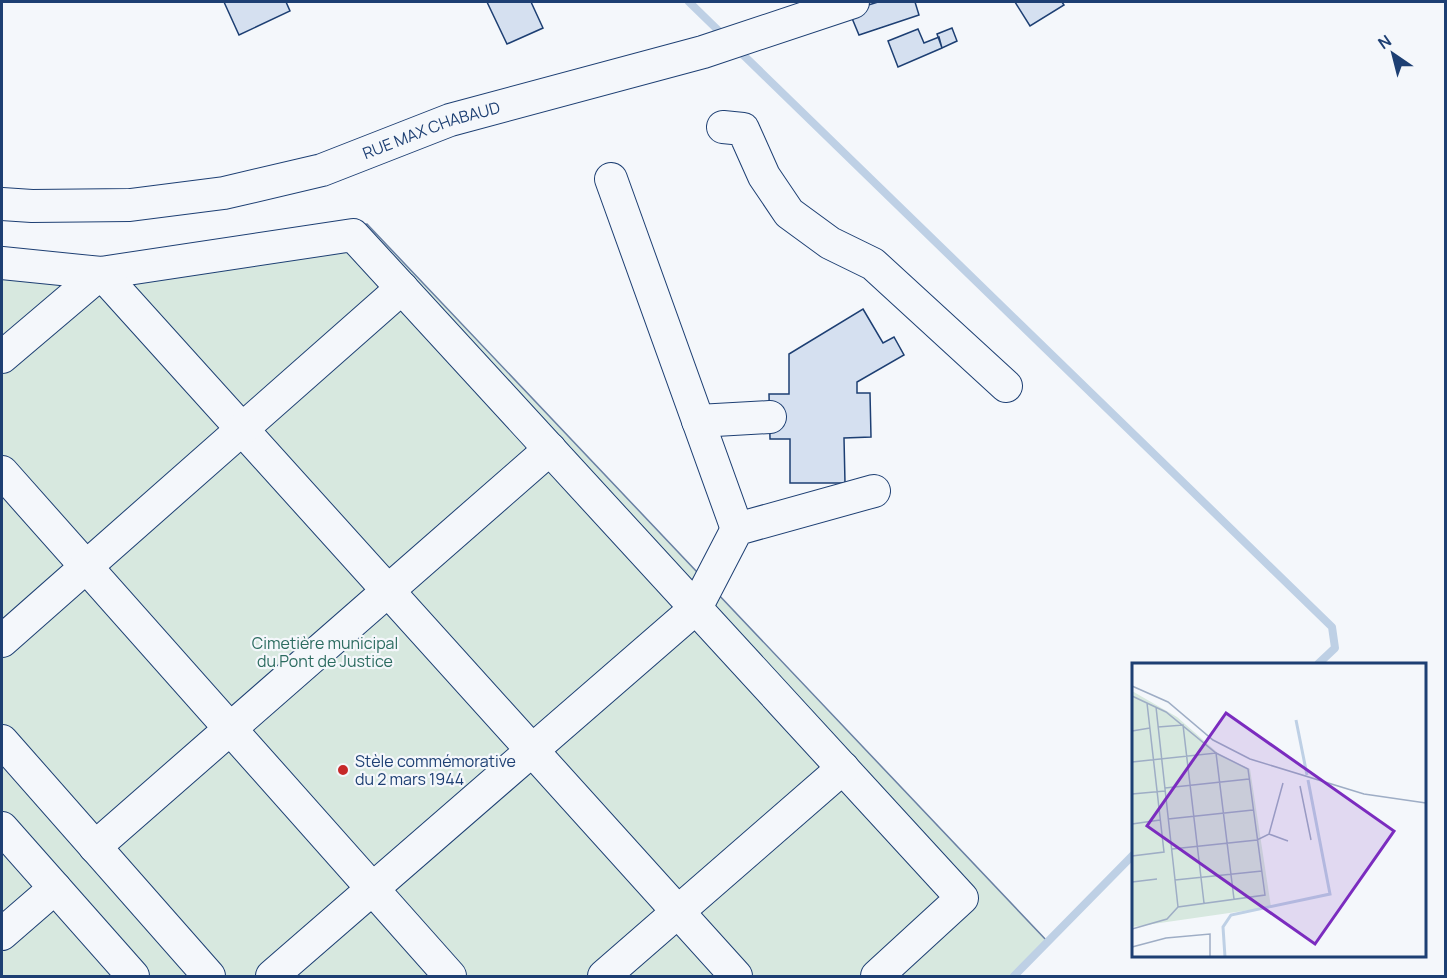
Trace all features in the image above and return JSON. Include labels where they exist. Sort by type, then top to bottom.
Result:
[{"type":"street","name":"RUE MAX CHABAUD","points":[[2,204],[32,206],[130,204],[224,193],[322,170],[450,120],[708,51],[853,2]]},
{"type":"street","points":[[723,126],[742,129],[764,176],[789,213],[830,243],[873,264],[1006,386]]},
{"type":"street","points":[[272,976],[696,608],[736,530],[611,179]]},
{"type":"street","points":[[2,263],[101,273],[353,235],[962,898],[877,976]]},
{"type":"street","points":[[2,357],[101,273]]},
{"type":"street","points":[[101,273],[736,976]]},
{"type":"street","points":[[2,641],[402,288]]},
{"type":"street","points":[[698,421],[770,417]]},
{"type":"street","points":[[95,847],[550,449]]},
{"type":"street","points":[[2,472],[450,976]]},
{"type":"street","points":[[736,530],[874,491]]},
{"type":"street","points":[[2,741],[209,976]]},
{"type":"street","points":[[604,976],[843,768]]},
{"type":"street","points":[[2,828],[133,976]]},
{"type":"street","points":[[2,934],[55,888]]},
{"type":"green space","name":"Cimetière municipal du Pont de Justice","points":[[367,224],[1047,941],[1011,976],[2,976],[2,251],[125,264],[255,240]]},
{"type":"building","points":[[224,2],[286,2],[290,11],[239,35]]},
{"type":"building","points":[[487,2],[531,2],[543,28],[507,44]]},
{"type":"building","points":[[878,2],[915,2],[919,15],[859,35],[849,11]]},
{"type":"building","points":[[1015,2],[1062,2],[1064,5],[1030,26]]},
{"type":"building","points":[[952,28],[957,41],[942,48],[937,34]]},
{"type":"building","points":[[918,29],[924,43],[939,37],[942,48],[898,67],[888,41]]},
{"type":"building","points":[[863,309],[883,343],[894,337],[904,355],[857,382],[857,393],[870,393],[871,437],[844,438],[845,483],[790,483],[790,439],[770,439],[769,394],[789,394],[789,354]]},
{"type":"waterway","points":[[689,2],[725,37]]},
{"type":"waterway","points":[[736,48],[1332,627],[1335,648],[1319,663]]},
{"type":"waterway","points":[[1014,976],[1132,856]]},
{"type":"place","name":"Stèle commémorative du 2 mars 1944","points":[[343,770]]}]
